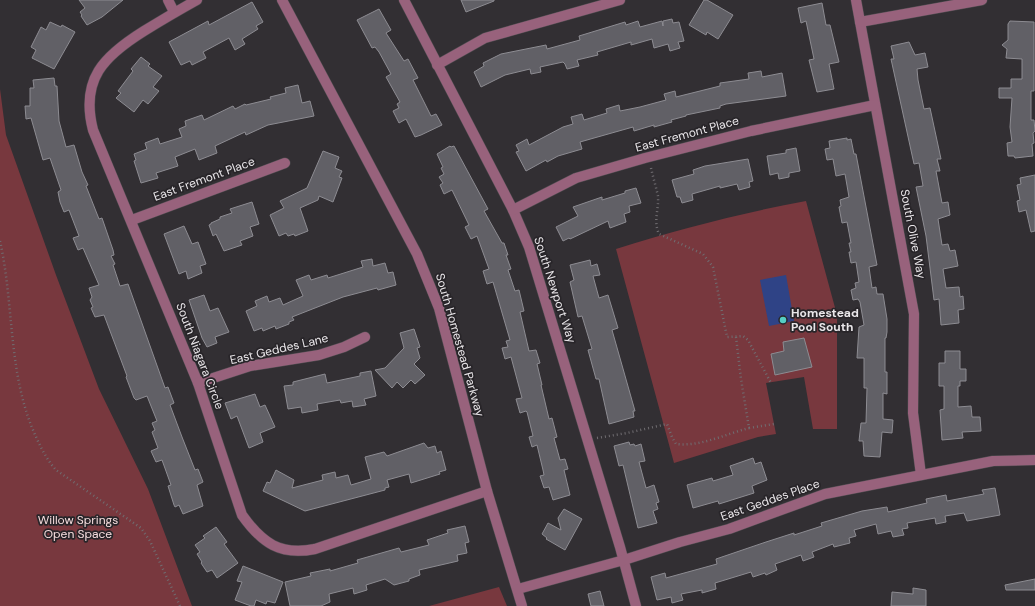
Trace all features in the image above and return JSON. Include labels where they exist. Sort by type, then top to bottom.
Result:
[{"type":"street","points":[[168,0],[174,12]]},
{"type":"street","name":"South Niagara Circle","points":[[197,0],[174,12],[113,53],[98,71],[93,83],[89,100],[90,118],[92,130],[132,220],[198,383],[242,515],[265,541],[277,548],[291,552],[315,549],[488,491]]},
{"type":"street","name":"South Homestead Parkway","points":[[282,0],[426,272],[439,308],[488,491],[522,606]]},
{"type":"street","name":"South Newport Way","points":[[404,0],[513,210],[529,247],[624,560],[636,606]]},
{"type":"street","points":[[437,65],[485,38],[620,0]]},
{"type":"street","name":"South Olive Way","points":[[856,0],[914,314],[913,413],[921,475]]},
{"type":"street","points":[[860,22],[982,0]]},
{"type":"street","name":"East Fremont Place","points":[[513,210],[576,178],[744,132],[875,105]]},
{"type":"street","name":"East Fremont Place","points":[[132,220],[285,163]]},
{"type":"street","name":"East Geddes Lane","points":[[198,383],[250,366],[319,355],[344,347],[365,337]]},
{"type":"street","name":"East Geddes Place","points":[[518,589],[729,529],[826,494],[993,461],[1035,460]]},
{"type":"path","points":[[649,158],[658,196],[656,228],[659,234],[703,254],[708,260],[713,267],[727,337],[744,336],[748,340],[771,383]]},
{"type":"path","points":[[0,241],[7,280],[9,319],[17,376],[27,415],[36,438],[49,462],[56,470],[141,528],[150,541],[180,606]]},
{"type":"path","points":[[736,337],[749,428]]},
{"type":"path","points":[[587,439],[627,433],[667,424],[676,444],[685,445],[701,442],[749,428],[774,424]]},
{"type":"green space","name":"Willow Springs Open Space","points":[[0,89],[6,135],[56,275],[99,389],[148,489],[192,606],[0,606]]},
{"type":"green space","points":[[806,201],[837,315],[837,429],[813,429],[804,377],[766,383],[776,434],[758,437],[674,463],[616,249],[710,222]]},
{"type":"green space","points":[[499,587],[507,606],[429,606]]},
{"type":"water","points":[[786,275],[794,321],[769,326],[760,280]]},
{"type":"building","points":[[79,0],[123,0],[102,17],[87,25],[80,12],[85,8]]},
{"type":"building","points":[[461,0],[494,0],[494,1],[466,12]]},
{"type":"building","points":[[704,0],[707,0],[733,15],[718,39],[707,32],[706,35],[689,25]]},
{"type":"building","points":[[252,2],[263,22],[256,26],[258,29],[242,39],[245,44],[235,50],[229,38],[203,52],[206,58],[192,65],[190,61],[181,65],[169,42],[208,21],[209,25]]},
{"type":"building","points":[[822,3],[826,25],[830,25],[839,62],[829,64],[834,89],[817,92],[809,60],[814,59],[806,21],[801,23],[798,8]]},
{"type":"building","points":[[379,9],[391,30],[386,33],[404,61],[408,59],[418,78],[413,80],[431,116],[436,114],[442,125],[415,137],[406,119],[399,123],[393,111],[399,108],[397,104],[400,102],[386,77],[391,74],[379,52],[375,47],[372,48],[357,20]]},
{"type":"building","points":[[672,19],[673,23],[679,22],[684,41],[678,42],[680,48],[670,51],[668,44],[654,48],[652,39],[631,45],[631,42],[597,52],[598,55],[577,60],[579,66],[567,69],[563,62],[540,67],[541,72],[531,74],[530,69],[505,75],[481,87],[474,72],[484,66],[483,63],[501,54],[546,45],[547,49],[580,40],[579,36],[625,22],[626,25],[638,21],[640,27],[662,21],[663,26],[663,21]]},
{"type":"building","points":[[1010,21],[1034,22],[1034,91],[1031,91],[1031,120],[1034,120],[1035,131],[1033,133],[1034,143],[1032,144],[1033,156],[1015,158],[1014,156],[1008,156],[1007,143],[1012,142],[1010,127],[1012,98],[999,98],[999,88],[1011,88],[1011,79],[1022,79],[1022,59],[1006,58],[1007,49],[1002,45],[1008,40],[1008,24]]},
{"type":"building","points":[[50,22],[61,27],[62,25],[75,32],[54,69],[32,58],[36,50],[31,47],[41,27],[46,30]]},
{"type":"building","points":[[909,42],[915,55],[925,53],[928,67],[917,69],[918,80],[924,109],[930,108],[941,159],[937,159],[940,171],[936,171],[942,203],[948,202],[950,215],[938,219],[942,245],[948,244],[950,251],[955,250],[958,266],[943,269],[946,288],[959,287],[960,297],[963,296],[964,309],[958,310],[959,323],[941,325],[939,299],[934,300],[926,236],[916,187],[923,186],[919,163],[914,164],[891,59],[894,59],[891,46]]},
{"type":"building","points":[[141,57],[150,64],[148,66],[162,76],[153,87],[159,91],[148,104],[143,100],[134,112],[116,98],[121,93],[118,91],[133,71],[131,69]]},
{"type":"building","points":[[761,71],[762,77],[782,73],[786,96],[726,104],[720,106],[720,108],[686,115],[671,120],[672,122],[654,127],[654,125],[634,131],[633,127],[580,142],[582,149],[558,156],[547,162],[546,160],[526,171],[516,152],[519,151],[516,145],[527,139],[529,145],[563,127],[573,124],[571,117],[582,114],[584,120],[607,113],[606,109],[619,105],[620,111],[640,107],[666,100],[664,94],[675,91],[676,97],[720,86],[720,83],[749,79],[748,73]]},
{"type":"building","points":[[54,78],[55,86],[57,86],[59,121],[66,147],[74,145],[82,172],[88,185],[86,186],[99,219],[102,218],[113,250],[114,255],[111,256],[115,264],[113,265],[120,286],[128,284],[165,388],[168,387],[174,403],[170,405],[182,437],[195,470],[198,469],[203,482],[197,485],[203,506],[183,514],[179,505],[175,507],[174,505],[168,486],[171,485],[162,460],[156,462],[151,451],[158,448],[152,432],[155,430],[152,423],[157,421],[147,396],[136,400],[134,398],[104,315],[95,317],[91,308],[93,307],[90,300],[92,297],[89,288],[99,285],[83,248],[78,250],[73,238],[79,236],[69,210],[64,212],[60,202],[58,192],[61,190],[50,158],[43,160],[31,118],[26,119],[25,106],[30,106],[30,88],[34,88],[33,80]]},
{"type":"building","points":[[298,85],[302,103],[310,101],[314,116],[268,125],[246,135],[245,132],[215,146],[217,153],[199,160],[195,149],[175,157],[178,166],[156,173],[158,178],[141,183],[134,161],[136,160],[134,154],[147,149],[145,143],[158,138],[160,144],[182,137],[179,129],[186,126],[185,121],[202,115],[204,120],[233,106],[235,109],[245,104],[271,99],[270,97],[286,93],[285,88]]},
{"type":"building","points":[[847,138],[847,140],[851,139],[854,154],[856,154],[877,265],[869,267],[872,288],[876,287],[877,294],[883,294],[887,319],[887,332],[885,338],[885,372],[887,372],[887,394],[883,393],[883,419],[893,420],[892,433],[882,432],[880,457],[864,456],[863,441],[859,441],[861,423],[866,423],[867,388],[864,388],[864,358],[857,358],[859,327],[864,325],[860,302],[858,299],[853,300],[851,290],[856,288],[855,283],[859,282],[856,262],[851,263],[849,243],[851,243],[847,222],[842,223],[839,207],[841,206],[840,200],[849,197],[845,174],[836,176],[833,159],[827,160],[825,149],[830,148],[829,141]]},
{"type":"building","points":[[450,146],[454,146],[488,209],[484,211],[502,243],[504,243],[511,269],[508,270],[515,291],[519,290],[524,311],[520,312],[529,351],[536,350],[540,363],[537,364],[549,419],[552,418],[557,437],[554,438],[560,460],[565,459],[568,469],[564,470],[570,495],[553,500],[549,487],[544,488],[540,476],[544,475],[537,445],[532,447],[529,437],[533,436],[527,412],[520,413],[516,399],[522,398],[511,357],[505,359],[502,348],[508,347],[506,341],[510,340],[493,282],[487,284],[483,271],[489,269],[477,236],[471,239],[465,227],[469,225],[452,190],[444,194],[440,185],[443,183],[439,177],[444,174],[441,168],[443,167],[437,154]]},
{"type":"building","points":[[796,148],[800,171],[789,173],[789,177],[779,179],[778,173],[770,175],[767,156],[786,153],[786,150]]},
{"type":"building","points":[[323,151],[339,157],[335,168],[342,171],[339,177],[342,178],[333,202],[319,196],[318,200],[300,208],[308,231],[295,236],[294,234],[288,236],[286,233],[279,236],[270,215],[284,208],[280,201],[307,188]]},
{"type":"building","points":[[748,159],[753,181],[749,182],[750,187],[739,190],[737,184],[720,188],[720,186],[692,194],[693,200],[682,203],[680,197],[677,197],[672,180],[694,174],[693,170],[705,166]]},
{"type":"building","points":[[1035,175],[1035,231],[1031,232],[1026,210],[1019,212],[1017,201],[1020,200],[1017,185],[1021,184],[1020,178]]},
{"type":"building","points":[[636,188],[641,203],[629,206],[630,212],[624,214],[626,222],[610,228],[608,221],[563,241],[556,227],[578,216],[573,207],[602,197],[602,200]]},
{"type":"building","points":[[252,202],[259,224],[250,227],[253,236],[240,241],[242,245],[224,251],[216,234],[213,236],[209,225],[220,219],[220,217],[232,213],[230,209]]},
{"type":"building","points":[[184,226],[192,244],[198,242],[206,264],[200,266],[202,273],[188,279],[186,271],[179,274],[164,234]]},
{"type":"building","points":[[372,259],[373,266],[385,263],[388,273],[393,272],[396,285],[378,290],[377,288],[343,297],[292,317],[294,320],[289,322],[289,324],[276,329],[275,326],[263,331],[262,328],[254,331],[246,311],[257,306],[255,301],[267,296],[269,302],[280,298],[283,305],[303,296],[296,280],[309,275],[311,280],[327,275],[328,278],[363,267],[361,261]]},
{"type":"building","points":[[590,260],[591,266],[597,264],[600,275],[593,276],[599,298],[608,295],[618,328],[612,330],[635,411],[633,411],[634,417],[609,424],[599,379],[596,379],[588,350],[592,349],[582,316],[578,317],[570,282],[574,280],[570,265]]},
{"type":"building","points":[[204,295],[210,311],[218,308],[229,332],[215,337],[217,343],[207,347],[202,338],[189,300]]},
{"type":"building","points":[[414,329],[420,347],[417,348],[420,358],[414,364],[425,375],[415,384],[411,380],[403,388],[397,382],[392,388],[375,370],[385,368],[404,348],[400,333]]},
{"type":"building","points":[[804,338],[812,367],[775,375],[771,354],[784,351],[783,342]]},
{"type":"building","points":[[945,351],[960,351],[960,369],[966,369],[966,381],[960,381],[960,386],[958,386],[958,407],[971,406],[972,417],[980,417],[981,431],[962,432],[963,438],[942,440],[940,410],[944,409],[944,386],[939,386],[939,363],[945,363]]},
{"type":"building","points":[[371,371],[376,396],[364,399],[366,405],[353,407],[352,401],[341,403],[340,400],[317,404],[318,410],[302,413],[301,407],[288,409],[284,386],[293,385],[293,382],[325,374],[327,383],[360,376],[360,373]]},
{"type":"building","points":[[255,394],[260,407],[265,405],[275,427],[260,433],[263,442],[249,448],[237,416],[231,419],[225,403]]},
{"type":"building","points":[[629,442],[630,445],[634,444],[635,446],[641,444],[645,461],[639,462],[646,488],[654,485],[659,502],[656,503],[658,509],[653,511],[657,523],[638,528],[623,465],[619,466],[614,446]]},
{"type":"building","points":[[424,443],[428,448],[435,446],[437,453],[441,451],[446,470],[439,472],[440,474],[411,483],[409,474],[387,480],[389,487],[385,488],[385,490],[305,511],[263,491],[267,482],[270,483],[276,470],[294,480],[292,488],[323,480],[322,475],[335,472],[336,478],[348,475],[351,485],[371,479],[365,457],[384,452],[387,456]]},
{"type":"building","points":[[753,458],[755,464],[761,462],[767,480],[752,486],[754,493],[719,504],[718,501],[693,508],[687,485],[712,478],[713,481],[733,475],[730,466]]},
{"type":"building","points":[[995,488],[1000,515],[967,521],[964,513],[945,516],[946,522],[936,524],[935,518],[907,523],[908,528],[902,529],[904,535],[893,537],[891,531],[878,534],[876,524],[854,530],[856,536],[849,538],[850,543],[834,547],[833,544],[812,552],[814,557],[803,561],[801,555],[775,564],[777,570],[766,575],[765,573],[753,577],[751,572],[715,583],[716,589],[702,593],[702,590],[681,594],[683,600],[672,603],[671,597],[657,600],[651,577],[665,573],[666,578],[717,564],[716,559],[794,533],[794,535],[822,526],[821,523],[862,511],[887,507],[888,512],[927,503],[926,499],[946,495],[947,501],[984,494],[982,490]]},
{"type":"building","points":[[564,509],[582,519],[565,550],[546,539],[547,538],[542,534],[548,523],[561,530],[558,518]]},
{"type":"building","points":[[465,526],[469,542],[465,543],[467,553],[457,555],[458,561],[419,570],[420,575],[409,579],[409,581],[394,585],[385,579],[366,585],[367,590],[354,594],[353,588],[329,594],[330,602],[321,606],[290,606],[285,582],[311,576],[310,573],[330,569],[330,571],[358,563],[357,560],[399,548],[401,552],[429,545],[427,540],[448,533],[447,530]]},
{"type":"building","points":[[216,527],[227,542],[224,544],[238,563],[217,578],[212,570],[207,572],[201,563],[202,562],[197,554],[200,552],[195,545],[205,538],[203,536]]},
{"type":"building","points":[[243,566],[283,582],[275,603],[267,601],[266,604],[256,600],[254,606],[251,606],[235,600],[242,582],[237,581]]},
{"type":"building","points":[[1035,579],[1035,590],[1006,590],[1005,585]]},
{"type":"building","points":[[913,588],[926,590],[926,606],[891,606],[892,592],[913,594]]},
{"type":"building","points":[[600,591],[604,606],[591,606],[588,594]]},
{"type":"place","name":"Homestead Pool South","points":[[783,320]]}]
